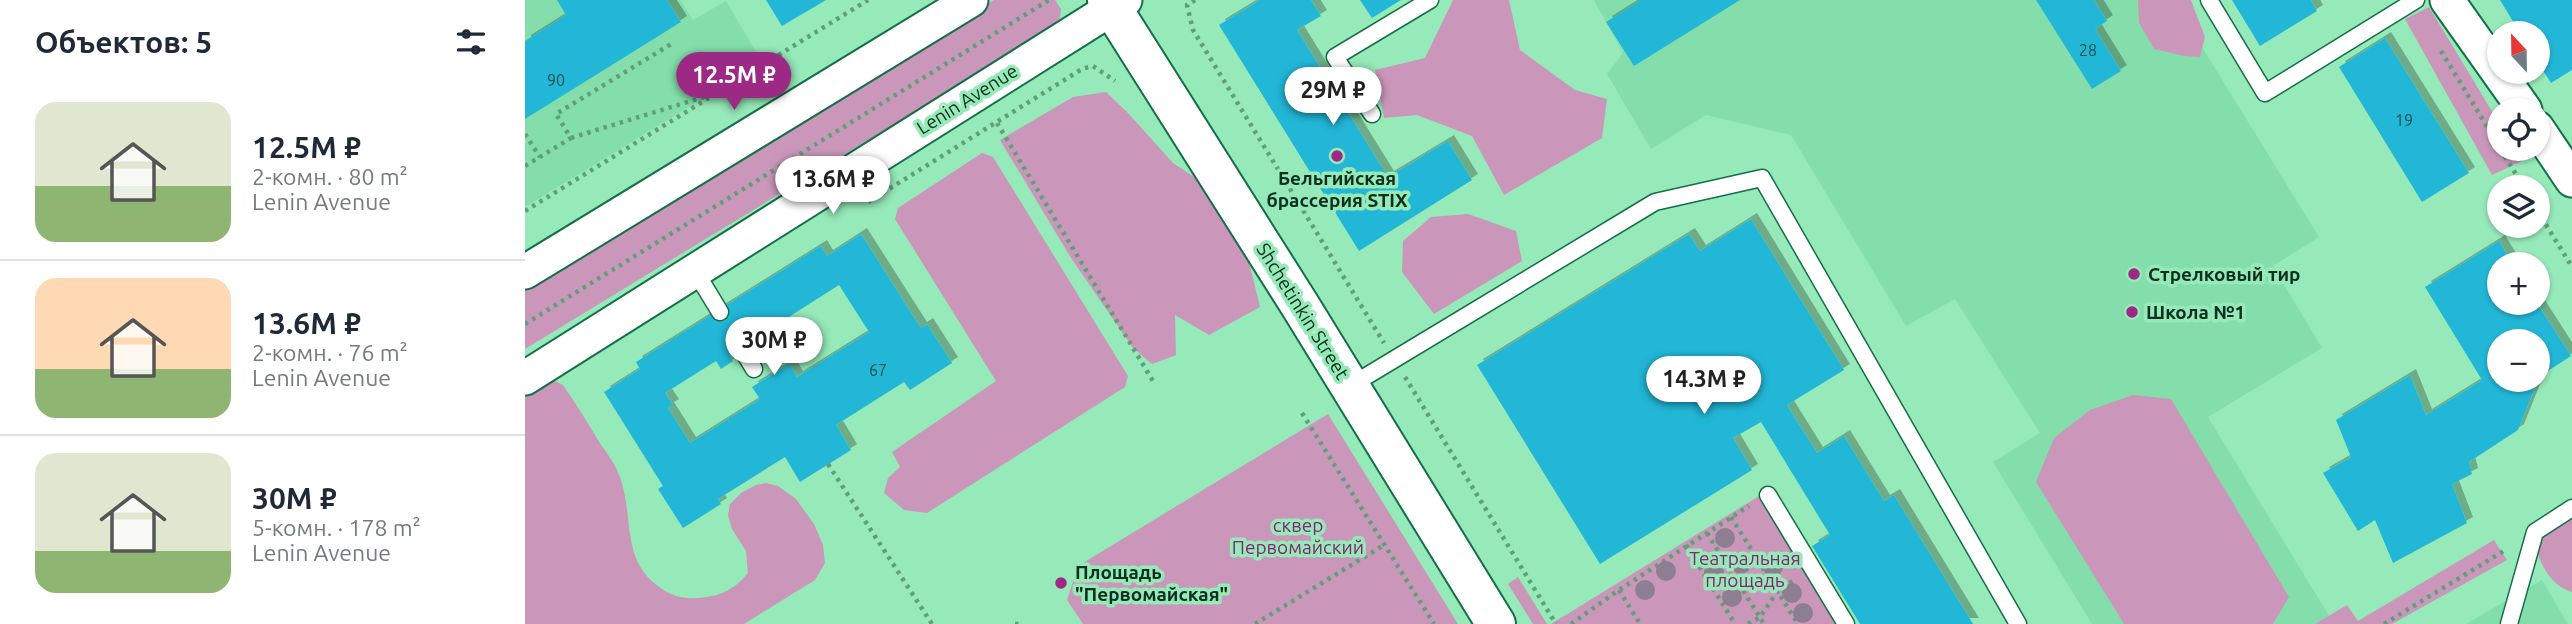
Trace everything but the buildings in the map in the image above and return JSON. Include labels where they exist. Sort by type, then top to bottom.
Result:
[{"type":"main road","name":"Shchetinkin Street","points":[[1115,3],[1496,624]]},
{"type":"street","points":[[525,272],[971,0]]},
{"type":"street","points":[[2447,0],[2516,98]]},
{"type":"street","name":"Lenin Avenue","points":[[525,378],[1115,3]]},
{"type":"street","points":[[2550,144],[2564,161]]},
{"type":"lane","points":[[1372,114],[1335,57],[1430,0]]},
{"type":"lane","points":[[2209,0],[2265,93],[2414,2]]},
{"type":"lane","points":[[1350,386],[1655,202],[1762,178],[2018,624]]},
{"type":"lane","points":[[695,271],[720,312]]},
{"type":"lane","points":[[740,346],[754,369]]},
{"type":"lane","points":[[1767,495],[1846,624]]},
{"type":"lane","points":[[2509,624],[2535,532],[2572,508]]},
{"type":"path","points":[[525,211],[869,0]]},
{"type":"path","points":[[525,324],[1049,0]]},
{"type":"path","points":[[1195,0],[1187,5],[1193,30],[1556,624]]},
{"type":"path","points":[[2414,2],[2487,126]]},
{"type":"path","points":[[571,138],[556,114],[673,43]]},
{"type":"path","points":[[1082,69],[1093,66],[1115,81]]},
{"type":"path","points":[[525,166],[571,138],[718,92]]},
{"type":"path","points":[[997,123],[1153,381]]},
{"type":"path","points":[[525,134],[540,157]]},
{"type":"path","points":[[2550,231],[2572,267]]},
{"type":"path","points":[[1302,413],[1434,624]]},
{"type":"path","points":[[828,464],[932,624]]},
{"type":"path","points":[[1571,624],[1686,545],[1767,495]]},
{"type":"path","points":[[1731,517],[1798,624]]},
{"type":"path","points":[[2384,624],[2535,532]]},
{"type":"path","points":[[1707,533],[1764,624]]},
{"type":"path","points":[[1255,624],[1384,545]]},
{"type":"path","points":[[1686,545],[1735,624]]},
{"type":"path","points":[[1748,624],[1760,617],[1777,592],[1797,578]]},
{"type":"path","points":[[1619,590],[1640,624]]},
{"type":"shaded area","points":[[525,0],[680,0],[693,20],[726,1],[762,62],[525,207]]},
{"type":"shaded area","name":"Школа №1","points":[[1594,0],[2173,0],[2319,237],[2273,266],[2322,348],[2208,417],[2334,624],[2092,624],[1993,462],[2040,433],[1955,299],[1906,326],[1791,135],[1706,115],[1651,149],[1607,74],[1623,53]]},
{"type":"shaded area","points":[[2542,580],[2568,624],[2466,624]]},
{"type":"green space","points":[[994,0],[1055,0],[1061,9],[1060,18],[1047,31],[525,349],[525,286]]},
{"type":"green space","points":[[1453,0],[1509,0],[1520,50],[1575,90],[1607,99],[1602,138],[1504,195],[1472,136],[1417,115],[1384,118],[1375,70],[1425,58]]},
{"type":"green space","points":[[2138,0],[2191,0],[2205,37],[2200,57],[2154,49],[2139,23]]},
{"type":"green space","points":[[2429,7],[2487,103],[2487,161],[2522,161],[2492,175],[2405,19]]},
{"type":"green space","points":[[1106,92],[1173,163],[1205,184],[1246,250],[1260,307],[1209,335],[1175,315],[1176,355],[1152,364],[1133,348],[1071,258],[1000,140],[1073,97]]},
{"type":"green space","points":[[982,153],[993,157],[1128,376],[1125,387],[927,513],[904,510],[884,493],[888,478],[900,467],[892,452],[996,381],[895,219],[898,208]]},
{"type":"green space","points":[[1468,214],[1516,231],[1522,261],[1434,314],[1402,272],[1403,241],[1431,217]]},
{"type":"green space","points":[[551,379],[563,385],[616,469],[623,488],[633,550],[648,577],[662,589],[683,597],[705,597],[725,592],[743,579],[748,573],[746,551],[732,529],[728,515],[730,504],[741,493],[766,483],[778,486],[796,499],[814,524],[823,545],[825,563],[815,580],[744,624],[525,624],[525,395]]},
{"type":"green space","points":[[2133,395],[2171,399],[2289,597],[2273,624],[2124,624],[2036,482],[2054,438],[2090,410]]},
{"type":"green space","name":"сквер Первомайский","points":[[1328,414],[1458,624],[1083,624],[1067,600],[1078,566]]},
{"type":"green space","name":"Театральная площадь","points":[[1764,493],[1844,624],[1551,624]]},
{"type":"green space","points":[[2562,514],[2572,518],[2572,592],[2551,578],[2538,555],[2533,538]]},
{"type":"green space","points":[[2494,540],[2507,560],[2392,624],[2315,624],[2347,605],[2358,621]]},
{"type":"green space","points":[[1518,577],[1547,624],[1533,624],[1508,584]]},
{"type":"place","name":"Бельгийская брассерия STIX","points":[[1337,156]]},
{"type":"place","name":"Стрелковый тир","points":[[2134,274]]},
{"type":"place","name":"Школа №1","points":[[2132,312]]},
{"type":"place","name":"Площадь \"Первомайская\"","points":[[1061,583]]}]
